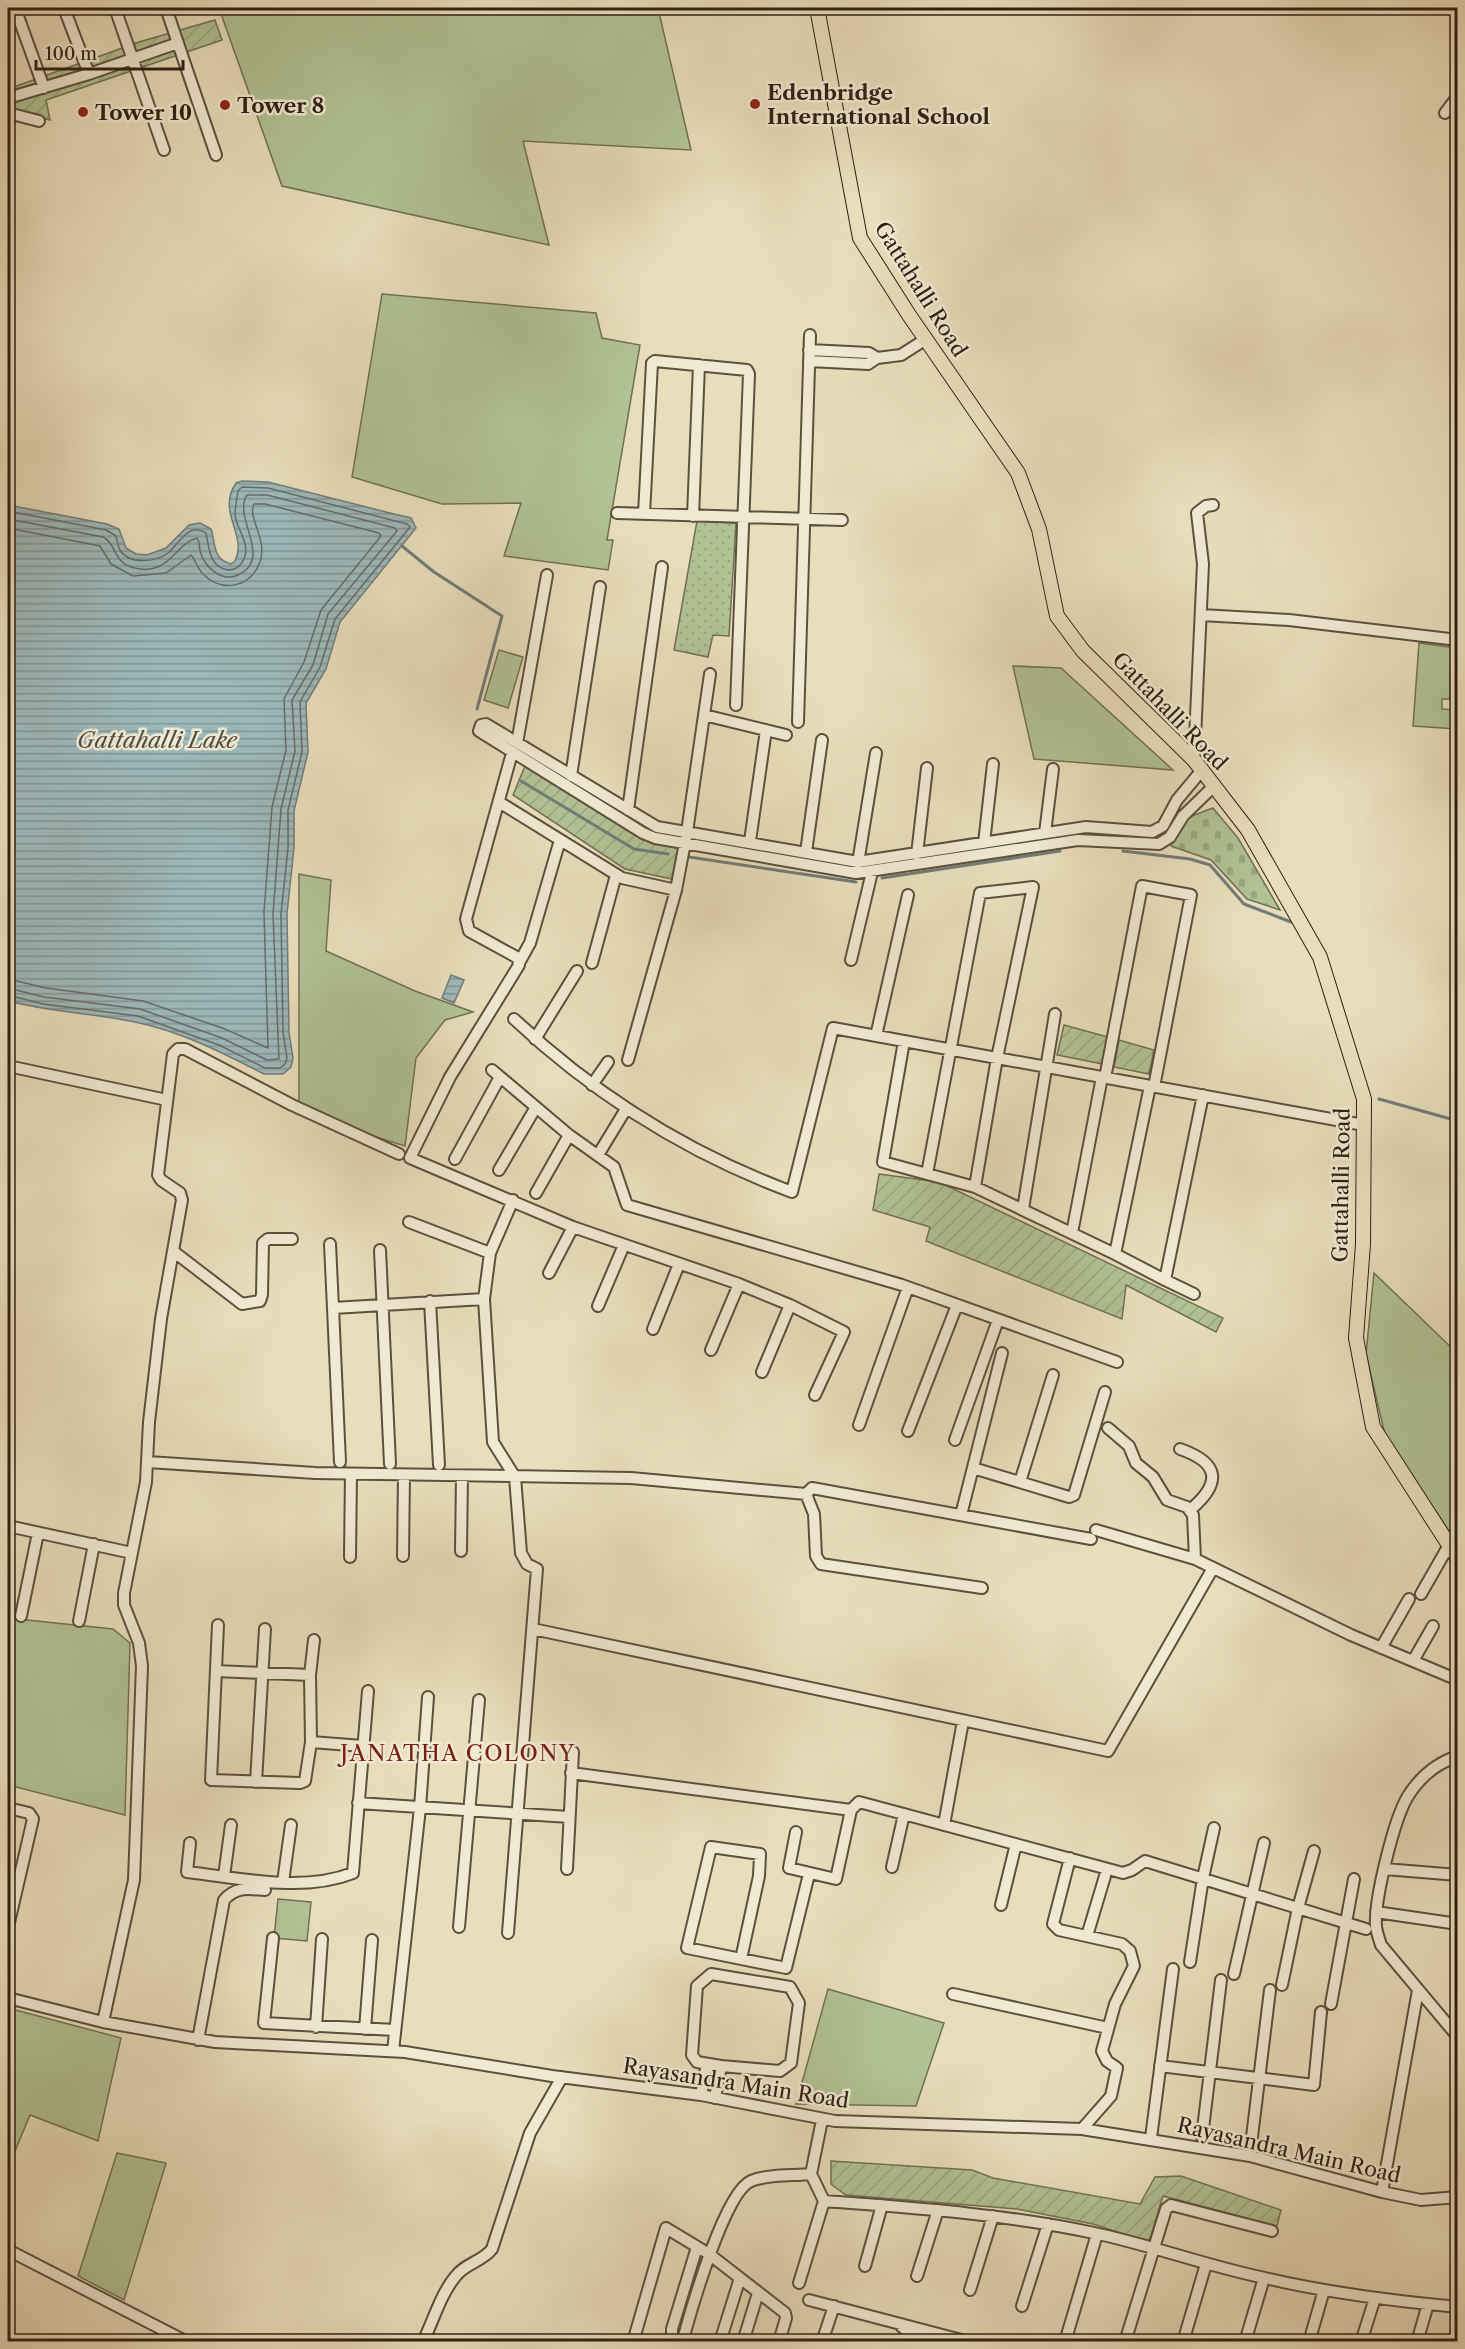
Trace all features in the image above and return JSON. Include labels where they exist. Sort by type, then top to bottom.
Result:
[{"type":"main road","name":"Gattahalli Road","points":[[817,8],[860,238],[1018,473],[1039,529],[1057,616],[1083,651],[1198,765],[1248,830],[1320,957],[1364,1099],[1362,1244],[1356,1338],[1373,1427],[1458,1559]]},
{"type":"street","points":[[15,8],[44,88]]},
{"type":"street","points":[[64,8],[89,74]]},
{"type":"street","points":[[115,8],[164,150]]},
{"type":"street","points":[[166,8],[216,155]]},
{"type":"street","points":[[8,98],[89,74],[178,43]]},
{"type":"street","points":[[1445,113],[1458,96]]},
{"type":"street","points":[[8,113],[39,121]]},
{"type":"street","points":[[798,722],[810,335]]},
{"type":"street","points":[[809,356],[869,353],[877,358],[901,355],[926,339]]},
{"type":"street","points":[[644,514],[650,366],[656,361],[742,368],[749,374],[736,705]]},
{"type":"street","points":[[693,516],[699,365]]},
{"type":"street","points":[[1213,505],[1206,506],[1197,513],[1203,564],[1198,765],[1159,830],[1141,832],[1086,827],[916,854],[857,868],[686,837],[657,827],[486,724],[479,727],[481,734],[643,833],[655,838],[686,837],[750,841],[806,852],[857,868],[872,872],[1078,840],[1159,844],[1170,837],[1183,816],[1214,786]]},
{"type":"street","points":[[617,513],[842,520]]},
{"type":"street","points":[[628,810],[662,567]]},
{"type":"street","points":[[517,743],[546,575]]},
{"type":"street","points":[[571,776],[600,586]]},
{"type":"street","points":[[1201,615],[1289,620],[1458,640]]},
{"type":"street","points":[[628,1060],[676,890],[710,674]]},
{"type":"street","points":[[704,715],[786,735]]},
{"type":"street","points":[[750,841],[766,730]]},
{"type":"street","points":[[806,852],[822,741]]},
{"type":"street","points":[[512,753],[467,926],[469,931],[520,961]]},
{"type":"street","points":[[857,868],[876,753]]},
{"type":"street","points":[[984,843],[993,764]]},
{"type":"street","points":[[916,854],[927,768]]},
{"type":"street","points":[[1045,833],[1053,769]]},
{"type":"street","points":[[499,802],[616,875],[676,890]]},
{"type":"street","points":[[560,840],[530,943],[450,1077],[410,1158],[573,1227],[739,1284],[790,1305],[844,1332],[815,1395]]},
{"type":"street","points":[[851,960],[872,872]]},
{"type":"street","points":[[592,963],[616,875]]},
{"type":"street","points":[[1072,1233],[1142,886],[1191,895],[1115,1254]]},
{"type":"street","points":[[927,1174],[980,893],[1033,887],[997,1058],[975,1187]]},
{"type":"street","points":[[876,1036],[908,895]]},
{"type":"street","points":[[535,1038],[577,971]]},
{"type":"street","points":[[1023,1209],[1055,1014]]},
{"type":"street","points":[[514,1019],[592,1086],[626,1109],[704,1155],[792,1192],[833,1028],[1364,1125]]},
{"type":"street","points":[[904,1041],[883,1162],[975,1187],[1194,1294]]},
{"type":"street","points":[[103,2022],[134,1880],[142,1666],[139,1643],[124,1605],[124,1593],[148,1462],[149,1422],[161,1319],[182,1200],[177,1189],[161,1180],[158,1168],[173,1054],[178,1049],[185,1049],[292,1105],[399,1154]]},
{"type":"street","points":[[592,1086],[608,1062]]},
{"type":"street","points":[[8,1066],[167,1100]]},
{"type":"street","points":[[455,1159],[496,1073],[569,1135],[614,1167],[627,1205],[908,1287],[1117,1362]]},
{"type":"street","points":[[1165,1280],[1203,1095]]},
{"type":"street","points":[[499,1170],[536,1107]]},
{"type":"street","points":[[598,1155],[626,1109]]},
{"type":"street","points":[[536,1193],[569,1135]]},
{"type":"street","points":[[508,1933],[537,1569],[527,1564],[521,1553],[515,1477],[493,1442],[484,1299],[490,1254],[513,1200]]},
{"type":"street","points":[[409,1222],[490,1254]]},
{"type":"street","points":[[549,1273],[573,1227]]},
{"type":"street","points":[[173,1251],[242,1304],[247,1305],[260,1301],[262,1295],[263,1243],[268,1239],[292,1239]]},
{"type":"street","points":[[330,1244],[340,1462]]},
{"type":"street","points":[[598,1306],[624,1245]]},
{"type":"street","points":[[380,1250],[390,1464]]},
{"type":"street","points":[[653,1329],[680,1264]]},
{"type":"street","points":[[711,1350],[739,1284]]},
{"type":"street","points":[[859,1425],[908,1287]]},
{"type":"street","points":[[333,1308],[382,1303],[484,1299]]},
{"type":"street","points":[[429,1301],[439,1465]]},
{"type":"street","points":[[762,1372],[790,1305]]},
{"type":"street","points":[[908,1431],[957,1305]]},
{"type":"street","points":[[955,1440],[998,1320]]},
{"type":"street","points":[[961,1515],[1002,1353]]},
{"type":"street","points":[[1020,1482],[1053,1375]]},
{"type":"street","points":[[973,1468],[1069,1497],[1074,1495],[1105,1392]]},
{"type":"street","points":[[1108,1428],[1129,1446],[1136,1463],[1153,1477],[1167,1500],[1191,1510],[1195,1559]]},
{"type":"street","points":[[1180,1449],[1200,1456],[1210,1468],[1210,1489],[1206,1497],[1191,1510]]},
{"type":"street","points":[[148,1462],[351,1474],[631,1478],[806,1494]]},
{"type":"street","points":[[350,1557],[351,1474]]},
{"type":"street","points":[[403,1556],[404,1475]]},
{"type":"street","points":[[461,1551],[462,1476]]},
{"type":"street","points":[[806,1494],[812,1488],[961,1515],[1094,1535],[1195,1559],[1381,1648],[1458,1680]]},
{"type":"street","points":[[806,1494],[814,1515],[816,1556],[821,1564],[982,1588]]},
{"type":"street","points":[[8,1526],[132,1553]]},
{"type":"street","points":[[21,1616],[38,1533]]},
{"type":"street","points":[[79,1621],[94,1545]]},
{"type":"street","points":[[1421,1594],[1449,1545]]},
{"type":"street","points":[[533,1629],[1108,1751],[1213,1568]]},
{"type":"street","points":[[1381,1648],[1409,1599]]},
{"type":"street","points":[[218,1625],[211,1780],[300,1783],[305,1780],[311,1742],[310,1675],[314,1640]]},
{"type":"street","points":[[1413,1661],[1433,1626]]},
{"type":"street","points":[[256,1782],[264,1629]]},
{"type":"street","points":[[216,1671],[310,1675]]},
{"type":"street","points":[[190,1843],[187,1872],[283,1882],[325,1882],[353,1873],[368,1691]]},
{"type":"street","points":[[393,2051],[420,1808],[428,1697]]},
{"type":"street","points":[[459,1927],[479,1700]]},
{"type":"street","points":[[944,1825],[963,1721]]},
{"type":"street","points":[[311,1742],[363,1746]]},
{"type":"street","points":[[567,1869],[573,1752]]},
{"type":"street","points":[[1458,1756],[1444,1760],[1424,1775],[1407,1797],[1394,1834],[1376,1912],[1376,1929],[1381,1945],[1458,2037]]},
{"type":"street","points":[[572,1773],[851,1810]]},
{"type":"street","points":[[796,1832],[789,1868],[836,1879],[851,1810],[859,1802],[1124,1873],[1145,1861],[1366,1929]]},
{"type":"street","points":[[358,1803],[569,1817]]},
{"type":"street","points":[[8,1808],[29,1813],[33,1819],[8,1927]]},
{"type":"street","points":[[892,1867],[904,1814]]},
{"type":"street","points":[[224,1876],[231,1825]]},
{"type":"street","points":[[283,1882],[291,1825]]},
{"type":"street","points":[[1190,1962],[1203,1878],[1214,1828]]},
{"type":"street","points":[[1234,1974],[1264,1843]]},
{"type":"street","points":[[1001,1905],[1016,1844]]},
{"type":"street","points":[[741,1959],[759,1876],[760,1854],[711,1847],[687,1948],[741,1959],[786,1968],[809,1874]]},
{"type":"street","points":[[1282,1985],[1298,1908],[1314,1851]]},
{"type":"street","points":[[1070,1858],[1053,1924],[1059,1930],[1122,1944],[1130,1951],[1134,1966],[1115,2004],[1102,2051],[1107,2061],[1117,2068],[1112,2096],[1082,2129]]},
{"type":"street","points":[[1385,1869],[1458,1875]]},
{"type":"street","points":[[1087,1936],[1105,1876]]},
{"type":"street","points":[[1331,2004],[1354,1879]]},
{"type":"street","points":[[198,2040],[224,1900],[234,1891],[242,1888],[265,1890]]},
{"type":"street","points":[[1376,1912],[1458,1924]]},
{"type":"street","points":[[273,1938],[264,2023],[395,2030]]},
{"type":"street","points":[[316,2027],[322,1939]]},
{"type":"street","points":[[365,2029],[372,1940]]},
{"type":"street","points":[[1151,2138],[1173,1969]]},
{"type":"street","points":[[711,1974],[790,1987],[799,2002],[791,2063],[780,2071],[708,2064],[697,2062],[692,2055],[697,1986],[703,1978],[711,1974]]},
{"type":"street","points":[[1202,2137],[1221,1980]]},
{"type":"street","points":[[1251,2145],[1270,1990]]},
{"type":"street","points":[[1382,2192],[1418,1990]]},
{"type":"street","points":[[953,1994],[1108,2028]]},
{"type":"street","name":"Rayasandra Main Road","points":[[8,1998],[103,2022],[198,2040],[259,2046],[393,2051],[562,2077],[701,2095],[822,2120],[1082,2129],[1151,2138],[1250,2156],[1382,2192],[1421,2200],[1458,2197]]},
{"type":"street","points":[[1160,2066],[1314,2085],[1321,2012]]},
{"type":"street","points":[[701,2095],[708,2064]]},
{"type":"street","points":[[715,2098],[721,2066]]},
{"type":"street","points":[[423,2342],[454,2278],[467,2265],[485,2258],[492,2249],[530,2133],[562,2077]]},
{"type":"street","points":[[799,2283],[824,2201],[811,2174],[822,2120]]},
{"type":"street","points":[[680,2342],[684,2336],[709,2254],[722,2223],[743,2188],[750,2181],[811,2174]]},
{"type":"street","points":[[824,2201],[938,2210],[1048,2224],[1097,2234],[1264,2278],[1375,2298],[1458,2307]]},
{"type":"street","points":[[865,2266],[882,2205]]},
{"type":"street","points":[[1125,2342],[1166,2209],[1171,2205],[1272,2230]]},
{"type":"street","points":[[917,2276],[938,2210]]},
{"type":"street","points":[[970,2290],[993,2216]]},
{"type":"street","points":[[1022,2306],[1048,2224]]},
{"type":"street","points":[[633,2342],[666,2228],[709,2254],[785,2313],[786,2318],[779,2342]]},
{"type":"street","points":[[1065,2342],[1097,2234]]},
{"type":"street","points":[[675,2342],[672,2329],[697,2247]]},
{"type":"street","points":[[8,2250],[187,2342]]},
{"type":"street","points":[[1183,2342],[1206,2264]]},
{"type":"street","points":[[720,2342],[740,2278]]},
{"type":"street","points":[[1245,2342],[1264,2278]]},
{"type":"street","points":[[1309,2342],[1324,2290]]},
{"type":"street","points":[[743,2342],[758,2293]]},
{"type":"street","points":[[1361,2342],[1375,2298]]},
{"type":"street","points":[[809,2300],[969,2342]]},
{"type":"street","points":[[1417,2342],[1428,2304]]},
{"type":"street","points":[[823,2341],[834,2306]]},
{"type":"street","points":[[897,2323],[923,2342]]},
{"type":"green space","points":[[219,8],[658,8],[691,150],[523,141],[549,245],[282,186]]},
{"type":"green space","points":[[215,20],[222,40],[46,100],[50,120],[8,110],[8,89],[139,42]]},
{"type":"green space","points":[[382,294],[596,313],[602,338],[640,345],[607,540],[613,540],[608,570],[504,556],[521,503],[442,504],[352,477]]},
{"type":"green space","points":[[697,521],[736,523],[729,636],[713,635],[708,657],[674,650]]},
{"type":"green space","points":[[1419,643],[1457,648],[1456,667],[1450,668],[1450,699],[1442,699],[1442,709],[1457,710],[1457,729],[1413,726]]},
{"type":"green space","points":[[499,650],[523,657],[508,708],[484,700]]},
{"type":"green space","points":[[1013,666],[1061,668],[1173,770],[1034,759]]},
{"type":"green space","points":[[525,766],[643,840],[679,845],[672,879],[625,869],[513,795]]},
{"type":"green space","points":[[1213,808],[1238,838],[1280,910],[1247,899],[1211,860],[1171,846],[1184,819]]},
{"type":"green space","points":[[299,874],[331,880],[326,951],[415,991],[473,1012],[445,1020],[416,1058],[405,1146],[299,1113]]},
{"type":"green space","points":[[1064,1025],[1108,1037],[1103,1064],[1057,1055]]},
{"type":"green space","points":[[1119,1040],[1154,1050],[1149,1074],[1114,1067]]},
{"type":"green space","points":[[879,1174],[939,1182],[1223,1318],[1216,1332],[1126,1285],[1122,1319],[926,1241],[930,1227],[873,1210]]},
{"type":"green space","points":[[1374,1273],[1457,1353],[1457,1543],[1385,1435],[1366,1354]]},
{"type":"green space","points":[[8,1618],[113,1629],[130,1643],[125,1815],[8,1785]]},
{"type":"green space","points":[[278,1899],[311,1902],[307,1941],[274,1938]]},
{"type":"green space","points":[[828,1989],[944,2023],[916,2106],[796,2104]]},
{"type":"green space","points":[[8,2008],[121,2038],[98,2141],[30,2115],[8,2168]]},
{"type":"green space","points":[[117,2153],[166,2163],[124,2300],[78,2276]]},
{"type":"green space","points":[[831,2161],[972,2170],[993,2178],[1140,2204],[1155,2177],[1181,2176],[1281,2210],[1277,2226],[1163,2196],[1150,2239],[1145,2241],[1093,2224],[1017,2209],[846,2195],[831,2184]]},
{"type":"water","name":"Gattahalli Lake","points":[[242,481],[268,482],[411,518],[416,528],[340,622],[326,669],[306,703],[308,752],[294,811],[294,848],[287,914],[289,1032],[293,1058],[291,1067],[283,1074],[264,1074],[201,1044],[152,1026],[8,1001],[8,505],[107,524],[119,529],[126,548],[136,554],[147,555],[166,548],[189,525],[200,523],[211,529],[218,555],[231,564],[235,561],[238,542],[229,504],[236,483]]},
{"type":"water","points":[[451,975],[464,980],[454,1003],[442,998]]},
{"type":"waterway","points":[[402,546],[434,572],[502,616],[477,709]]},
{"type":"waterway","points":[[521,781],[634,849],[668,854]]},
{"type":"waterway","points":[[882,878],[1060,851]]},
{"type":"waterway","points":[[1123,851],[1190,859],[1210,865],[1244,904],[1291,922]]},
{"type":"waterway","points":[[689,857],[856,882]]},
{"type":"waterway","points":[[1379,1099],[1458,1121]]},
{"type":"place","name":"Edenbridge International School","points":[[755,104]]},
{"type":"place","name":"Tower 8","points":[[225,105]]},
{"type":"place","name":"Tower 10","points":[[83,112]]},
{"type":"district","name":"JANATHA COLONY","points":[[458,1753]]}]
